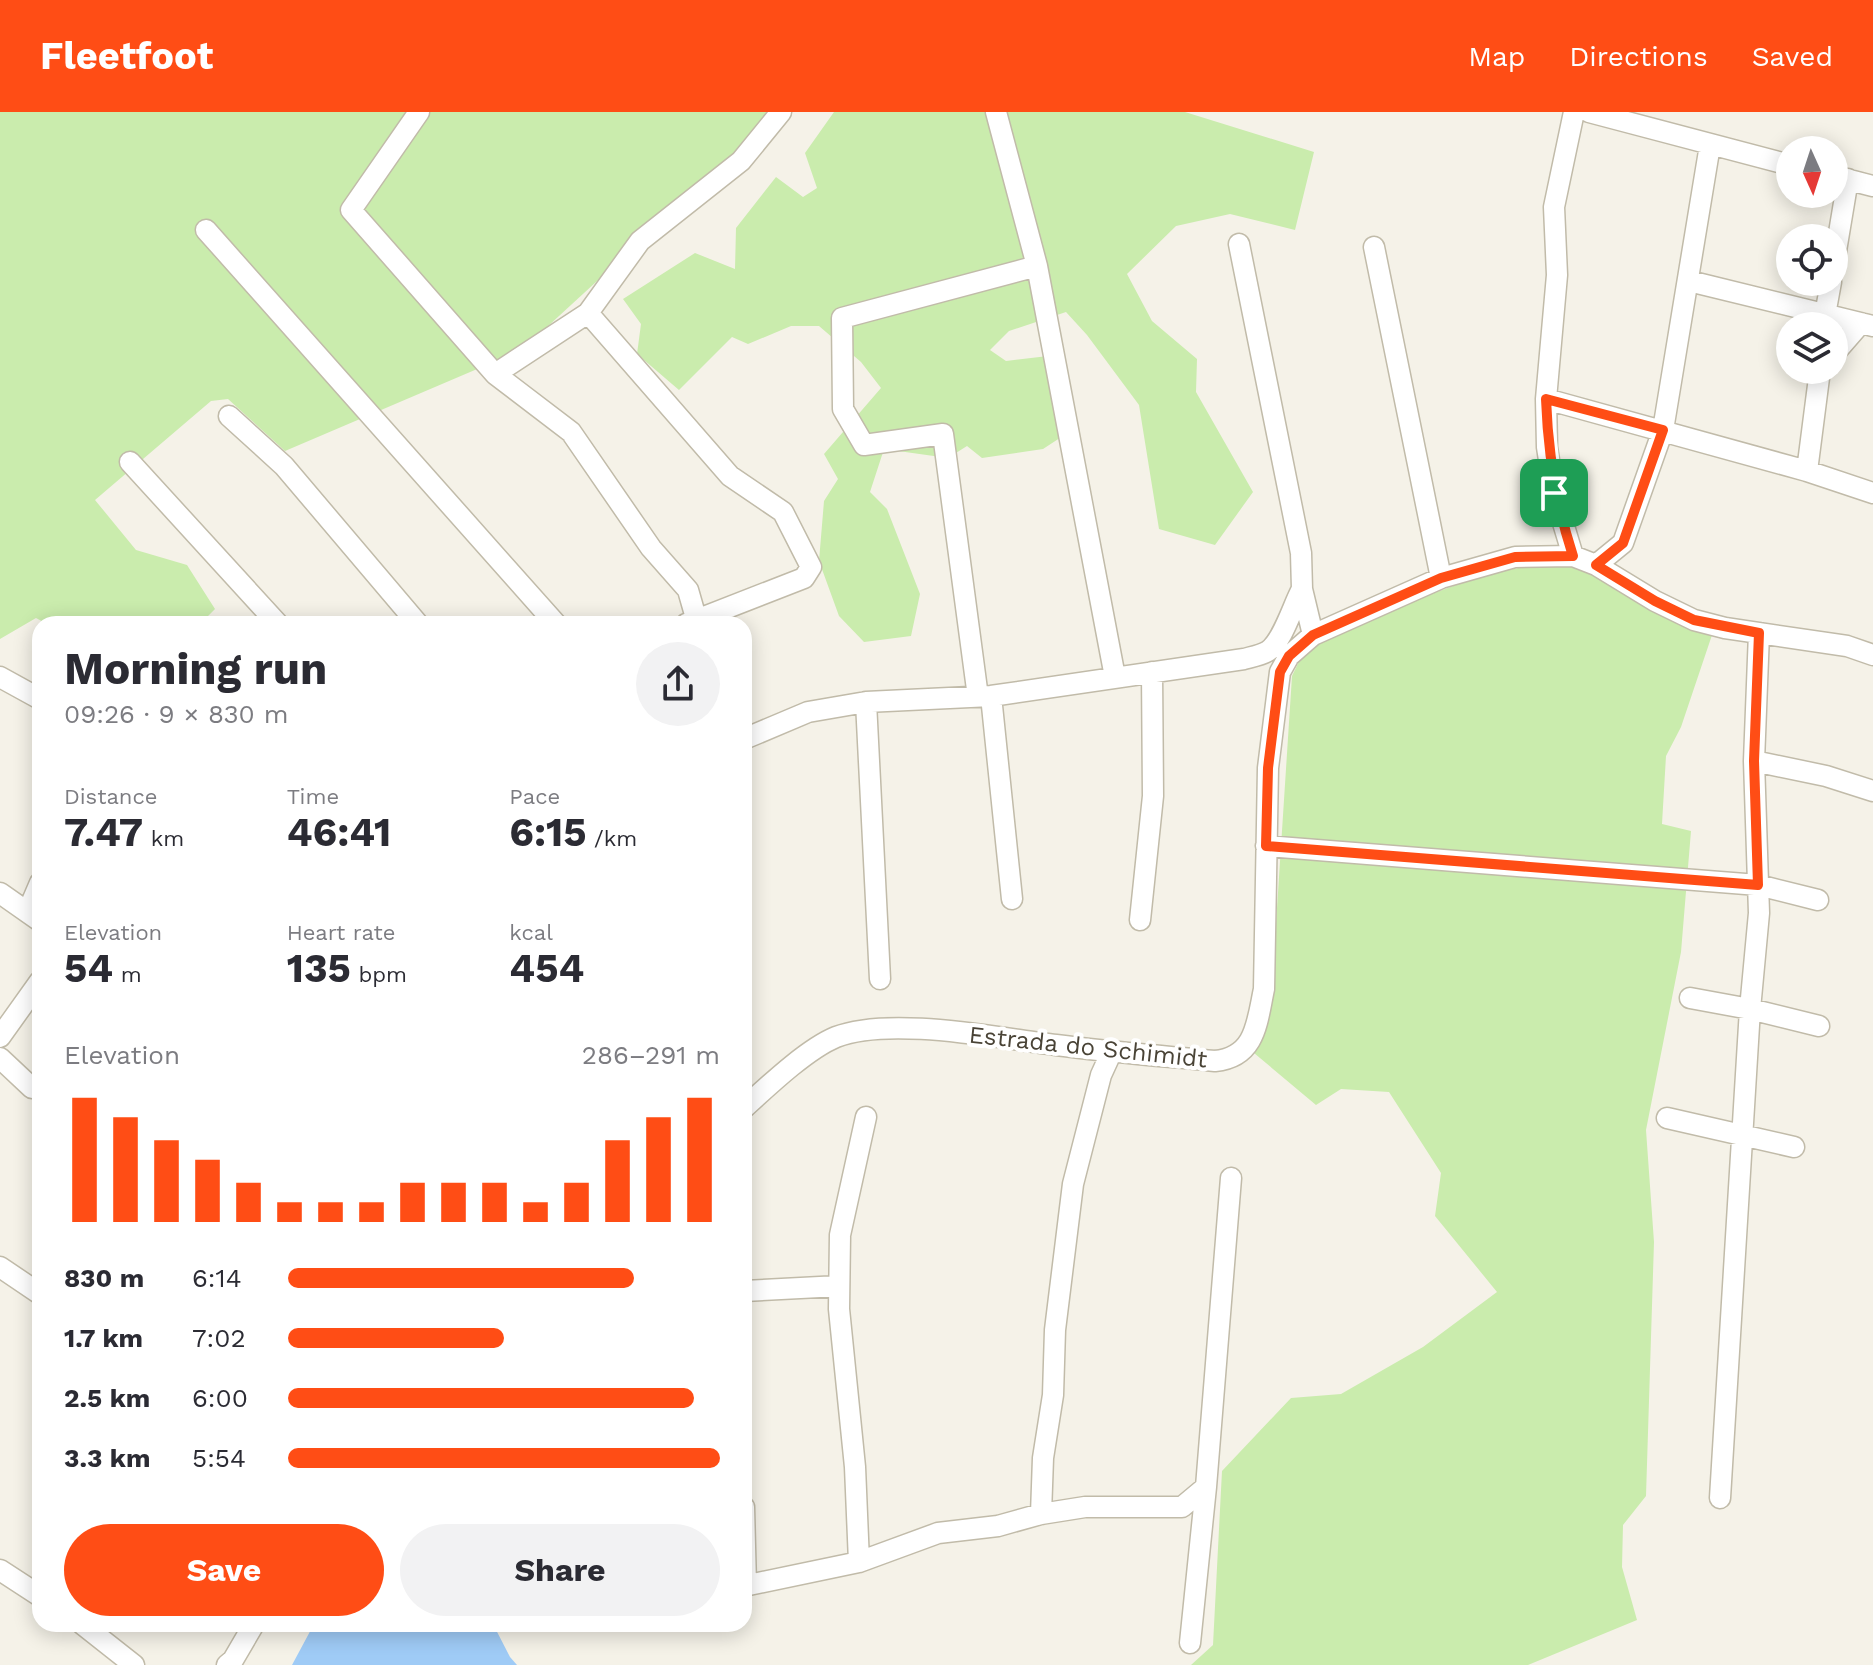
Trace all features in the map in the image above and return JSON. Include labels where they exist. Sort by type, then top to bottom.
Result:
[{"type":"street","points":[[419,112],[351,210],[495,374],[571,432],[651,548],[688,590],[691,616]]},
{"type":"street","points":[[495,374],[588,313],[640,241],[741,161],[781,112]]},
{"type":"street","points":[[996,112],[1037,266],[1115,677]]},
{"type":"street","points":[[1573,556],[1554,493],[1547,447],[1546,399],[1557,275],[1554,207],[1574,112]]},
{"type":"street","points":[[1589,112],[1776,162]]},
{"type":"street","points":[[1596,565],[1623,543],[1663,430],[1710,145]]},
{"type":"street","points":[[1848,179],[1873,186]]},
{"type":"street","points":[[206,230],[549,616]]},
{"type":"street","points":[[1239,244],[1301,553],[1302,589],[1313,635]]},
{"type":"street","points":[[1374,247],[1441,578]]},
{"type":"street","points":[[1012,899],[943,434],[864,445],[843,409],[842,318],[1037,266]]},
{"type":"street","points":[[1689,281],[1813,312]]},
{"type":"street","points":[[588,313],[730,476],[783,512],[811,567],[804,578],[704,616]]},
{"type":"street","points":[[1848,341],[1867,324]]},
{"type":"street","points":[[1807,471],[1818,384]]},
{"type":"street","points":[[1546,399],[1807,471],[1873,493]]},
{"type":"street","points":[[229,416],[284,466],[411,616]]},
{"type":"street","points":[[130,462],[271,616]]},
{"type":"street","name":"Estrada do Schimidt","points":[[752,1101],[771,1083],[835,1038],[865,1029],[921,1030],[1215,1061],[1228,1059],[1244,1050],[1257,1019],[1264,989],[1268,768],[1280,672],[1289,656],[1313,635],[1441,578],[1515,557],[1573,556],[1596,565],[1655,601],[1694,620],[1847,646],[1873,655]]},
{"type":"street","points":[[752,736],[808,712],[866,702],[984,696],[1244,659],[1269,651],[1282,637],[1288,616],[1302,589]]},
{"type":"street","points":[[1720,1498],[1750,1009],[1759,913],[1754,761],[1759,633]]},
{"type":"street","points":[[1140,920],[1153,796],[1152,672]]},
{"type":"street","points":[[0,677],[32,695]]},
{"type":"street","points":[[866,702],[880,979]]},
{"type":"street","points":[[1754,761],[1826,776],[1873,791]]},
{"type":"street","points":[[1266,846],[1758,885],[1818,900]]},
{"type":"street","points":[[0,893],[32,915]]},
{"type":"street","points":[[0,1037],[32,992]]},
{"type":"street","points":[[1690,998],[1819,1026]]},
{"type":"street","points":[[1041,1514],[1043,1458],[1053,1395],[1055,1330],[1073,1184],[1101,1075],[1112,1051]]},
{"type":"street","points":[[0,1058],[32,1088]]},
{"type":"street","points":[[859,1562],[855,1467],[839,1286],[840,1235],[866,1117]]},
{"type":"street","points":[[1667,1118],[1794,1147]]},
{"type":"street","points":[[1190,1643],[1231,1178]]},
{"type":"street","points":[[0,1267],[32,1289]]},
{"type":"street","points":[[752,1291],[839,1286]]},
{"type":"street","points":[[752,1585],[859,1562],[938,1533],[998,1526],[1041,1514],[1085,1507],[1182,1507],[1206,1487]]},
{"type":"street","points":[[0,1570],[32,1591]]},
{"type":"street","points":[[92,1632],[134,1665]]},
{"type":"street","points":[[227,1665],[249,1632]]},
{"type":"green space","points":[[0,112],[781,112],[522,350],[285,451],[228,399],[211,401],[95,500],[136,550],[187,565],[215,609],[208,616],[32,616],[32,620],[0,639]]},
{"type":"green space","points":[[834,112],[1185,112],[1314,152],[1295,230],[1230,214],[1176,226],[1127,274],[1152,321],[1197,359],[1196,392],[1253,492],[1215,545],[1159,529],[1139,405],[1066,312],[1009,331],[990,350],[1006,361],[1048,356],[1069,432],[1043,449],[982,458],[967,446],[948,458],[884,449],[870,492],[887,509],[920,594],[911,636],[864,642],[839,616],[819,561],[824,501],[838,479],[824,454],[881,388],[861,362],[819,326],[791,326],[748,344],[732,337],[679,390],[637,354],[641,324],[623,299],[695,253],[735,269],[736,228],[776,177],[803,197],[817,188],[805,153]]},
{"type":"green space","points":[[1559,560],[1595,568],[1712,635],[1681,727],[1666,756],[1662,824],[1691,831],[1681,952],[1646,1130],[1654,1242],[1646,1496],[1623,1525],[1622,1567],[1637,1620],[1528,1665],[1191,1665],[1213,1645],[1222,1471],[1291,1398],[1341,1394],[1423,1347],[1497,1292],[1435,1216],[1441,1173],[1389,1092],[1341,1089],[1316,1105],[1254,1053],[1271,1001],[1292,676],[1305,649],[1399,606],[1483,575]]},
{"type":"water","points":[[310,1632],[497,1632],[517,1665],[292,1665]]},
{"type":"route","points":[[1546,399],[1663,430],[1623,543],[1596,565],[1655,601],[1694,620],[1759,633],[1754,761],[1758,885],[1266,846],[1268,768],[1280,672],[1289,656],[1313,635],[1441,578],[1515,557],[1573,556],[1554,493],[1547,447],[1546,399]]}]
